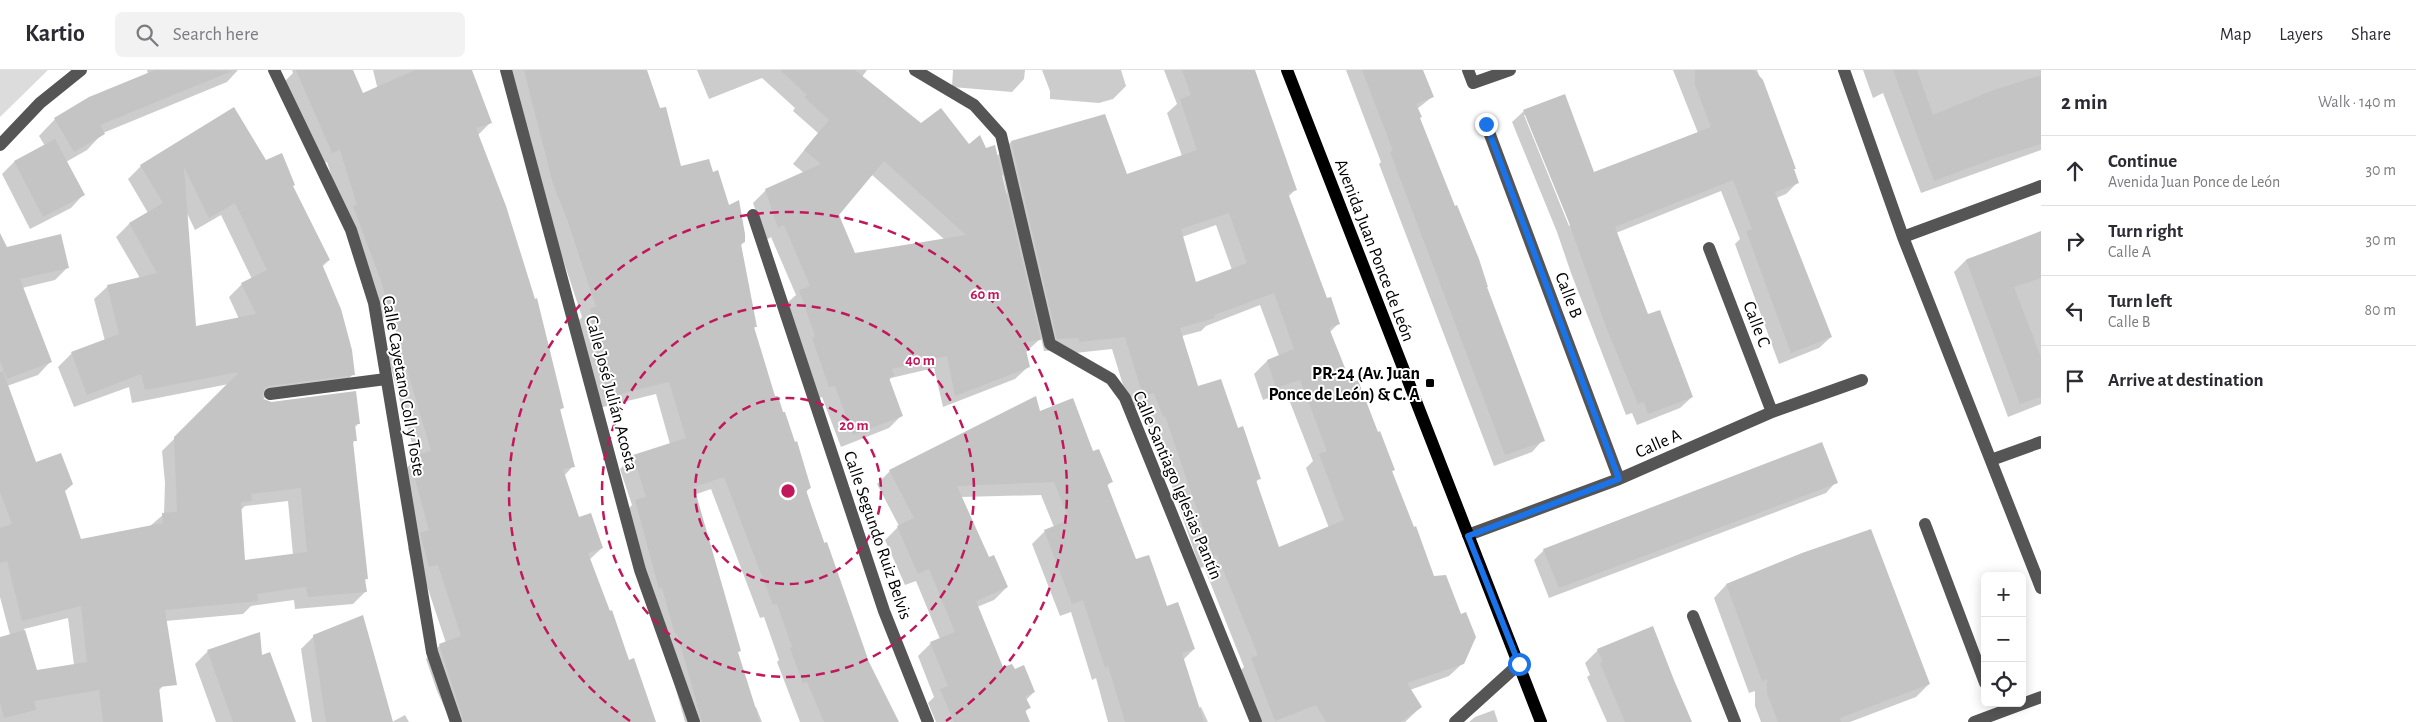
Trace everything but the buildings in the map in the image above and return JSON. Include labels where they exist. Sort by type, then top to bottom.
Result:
[{"type":"main road","name":"Avenida Juan Ponce de León","points":[[1287,70],[1541,722]]},
{"type":"street","points":[[0,145],[40,102],[80,70]]},
{"type":"street","name":"Calle Cayetano Coll y Toste","points":[[274,70],[351,230],[374,302],[432,652],[456,722]]},
{"type":"street","name":"Calle José Julián Acosta","points":[[506,70],[640,570],[694,722]]},
{"type":"street","name":"Calle Santiago Iglesias Pantín","points":[[915,70],[974,105],[1001,135],[1050,344],[1111,379],[1125,398],[1256,722]]},
{"type":"street","points":[[1468,70],[1473,84],[1510,70]]},
{"type":"street","points":[[1844,70],[1903,237],[2041,588]]},
{"type":"street","name":"Calle B","points":[[1486,124],[1619,479]]},
{"type":"street","points":[[1903,237],[2041,186]]},
{"type":"street","name":"Calle Segundo Ruiz Belvis","points":[[753,215],[884,610],[928,722]]},
{"type":"street","name":"Calle C","points":[[1709,248],[1772,412]]},
{"type":"street","points":[[270,394],[386,379]]},
{"type":"street","name":"Calle A","points":[[1468,536],[1619,479],[1772,412],[1862,380]]},
{"type":"street","points":[[1991,460],[2041,442]]},
{"type":"street","points":[[1925,524],[1981,672]]},
{"type":"street","points":[[1693,616],[1735,722]]},
{"type":"street","points":[[1455,722],[1519,664]]},
{"type":"street","points":[[1974,722],[1994,709],[2041,697]]},
{"type":"shaded area","points":[[0,70],[48,70],[0,117]]},
{"type":"place","name":"PR-24 (Av. Juan Ponce de León) & C. A","points":[[1430,383]]},
{"type":"route","points":[[1486,124],[1619,479],[1468,536],[1519,664]]}]
